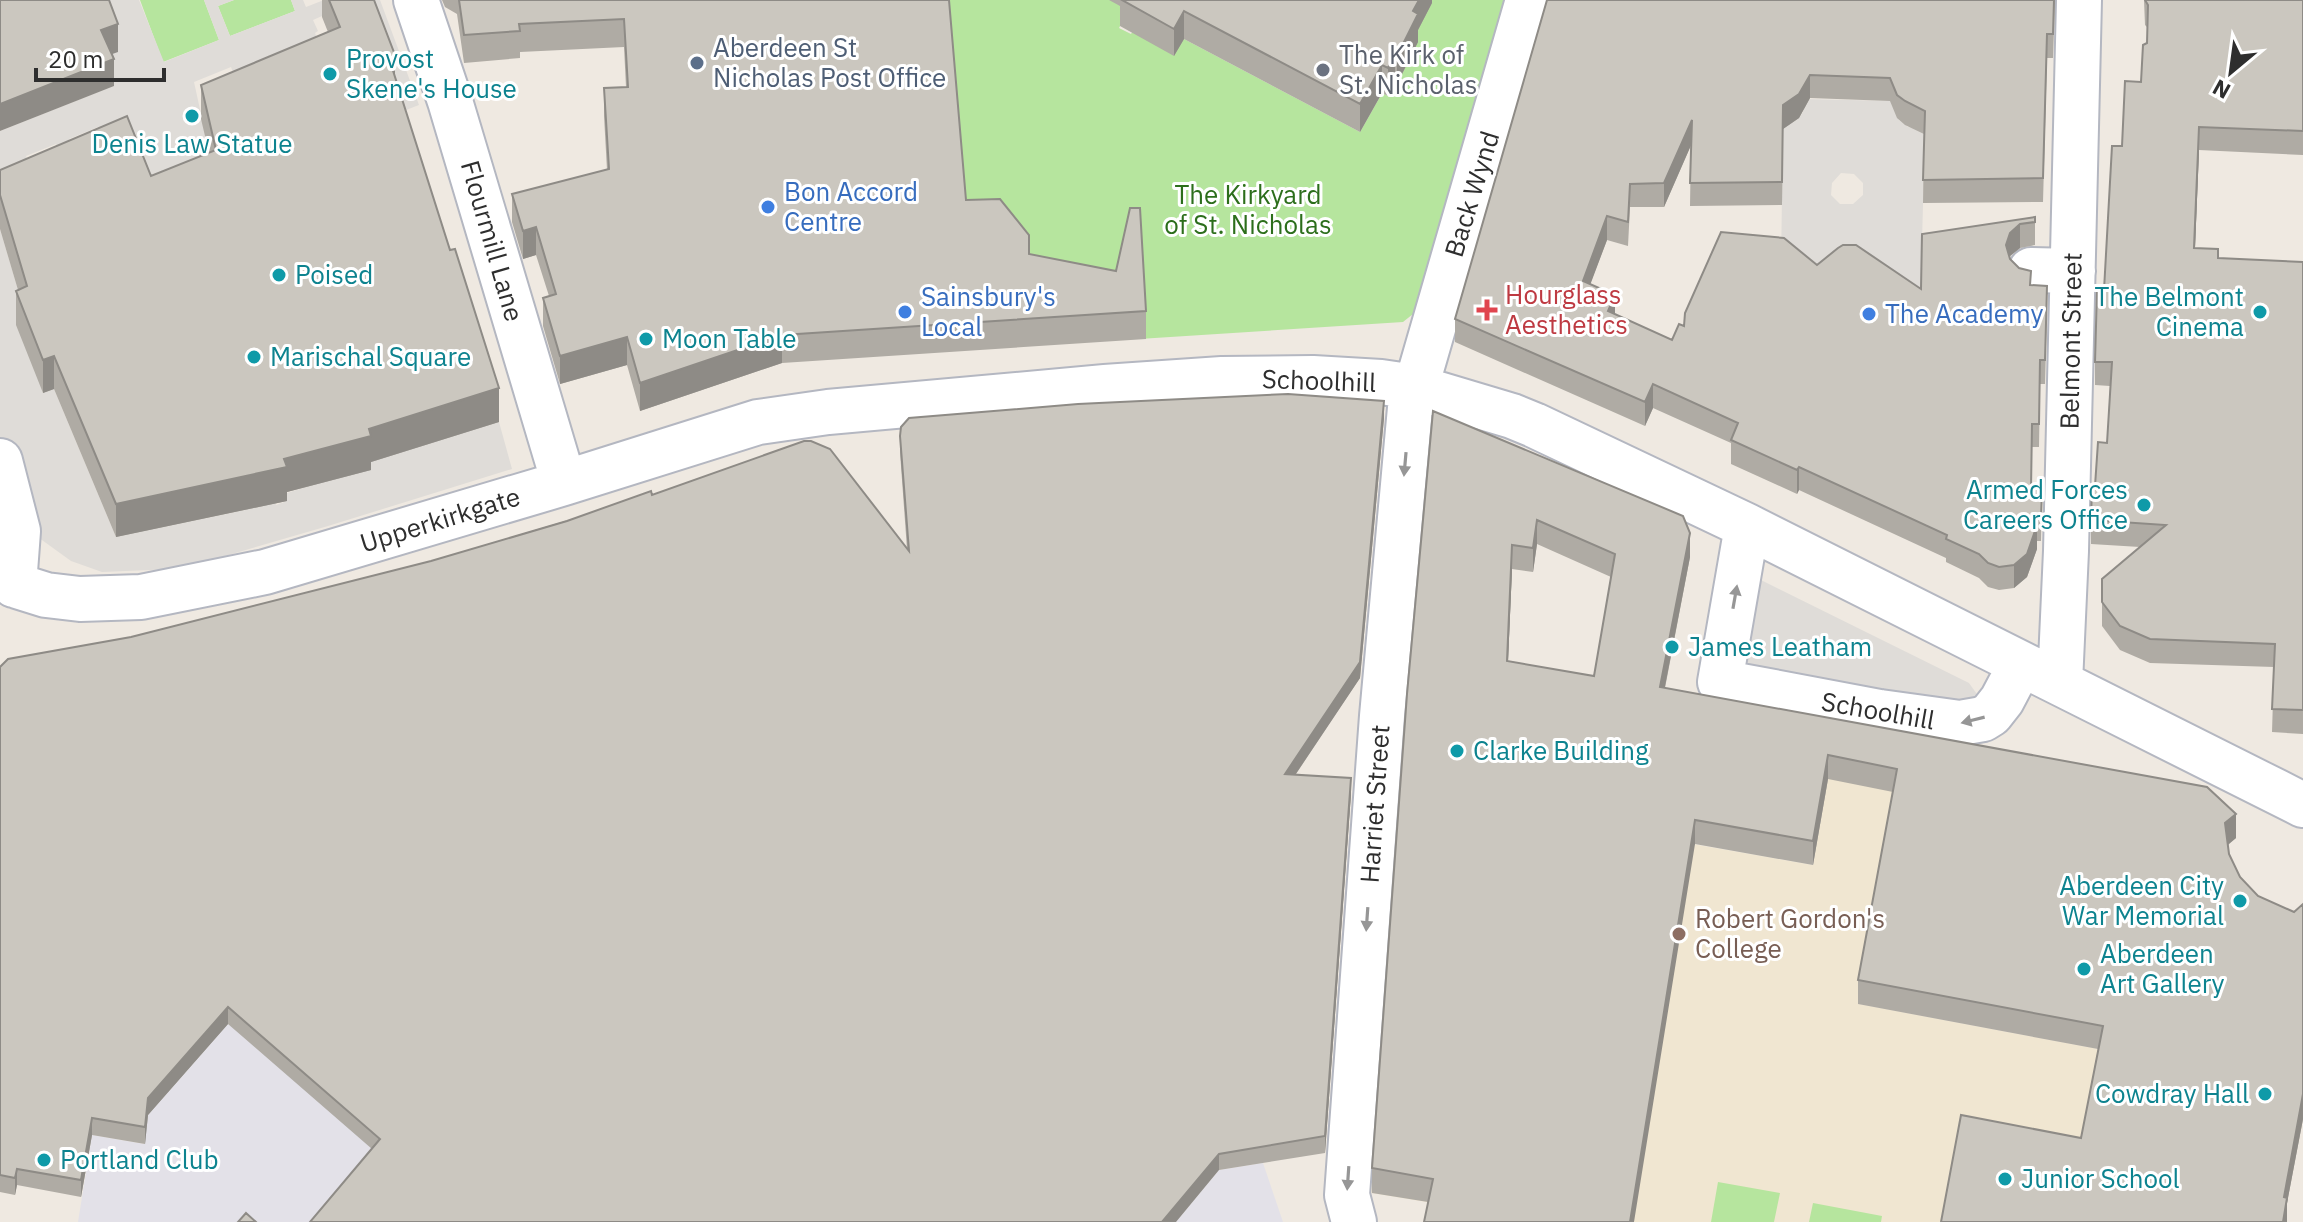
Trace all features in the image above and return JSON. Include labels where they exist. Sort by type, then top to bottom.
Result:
[{"type":"street","name":"Flourmill Lane","points":[[416,0],[450,101],[564,483]]},
{"type":"street","name":"Back Wynd","points":[[1415,387],[1528,0]]},
{"type":"street","name":"Belmont Street","points":[[2060,683],[2052,270],[2079,0]]},
{"type":"street","name":"Schoolhill","points":[[863,409],[1222,379],[1313,378],[1415,387],[1512,416],[1747,526],[2303,805]]},
{"type":"street","name":"Harriet Street","points":[[1354,1222],[1347,1195],[1382,716],[1410,408],[1415,387]]},
{"type":"street","name":"Upperkirkgate","points":[[7,595],[80,599],[141,597],[265,572],[758,422],[863,409]]},
{"type":"street","points":[[0,461],[18,531],[7,595]]},
{"type":"street","name":"Schoolhill","points":[[1747,526],[1720,682],[1960,723],[1983,719],[1991,714],[2021,664]]},
{"type":"shaded area","points":[[98,0],[139,0],[164,62],[219,40],[204,0],[234,0],[218,6],[230,36],[295,11],[291,0],[303,0],[306,7],[324,0],[358,0],[313,20],[324,55],[239,87],[231,67],[194,82],[210,155],[392,83],[361,0],[380,0],[419,105],[151,209],[127,150],[0,203],[0,131],[113,86],[101,58],[118,51]],"holes":[[[98,127],[106,147],[77,158],[69,139]],[[56,144],[63,164],[33,175],[26,156]]]},
{"type":"shaded area","points":[[1804,99],[1895,101],[1899,120],[1908,127],[1925,129],[1922,242],[2032,245],[2031,295],[1874,290],[1781,265],[1783,125],[1793,122],[1803,112]],"holes":[[[1841,173],[1854,174],[1863,183],[1863,195],[1853,204],[1840,204],[1831,195],[1832,183]]]},
{"type":"shaded area","points":[[0,229],[27,320],[43,393],[54,389],[116,537],[245,510],[273,497],[276,505],[287,501],[284,494],[369,462],[499,422],[512,469],[328,526],[173,569],[102,572],[71,561],[35,535],[0,534]]},
{"type":"shaded area","points":[[1759,579],[1969,683],[1979,697],[1973,706],[1746,668],[1744,662]]},
{"type":"shaded area","name":"Robert Gordon's College","points":[[1834,742],[1904,755],[1859,1004],[2103,1050],[2286,1222],[1429,1222],[1432,1203],[1360,1191],[1373,1044],[1518,1067],[1508,812],[1813,865]]},
{"type":"shaded area","points":[[228,1024],[404,1128],[324,1222],[78,1222],[92,1135],[144,1144],[148,1115]]},
{"type":"shaded area","points":[[1263,1163],[1283,1222],[1176,1222],[1219,1170]]},
{"type":"green space","points":[[140,0],[204,0],[219,40],[163,62]]},
{"type":"green space","points":[[234,0],[291,0],[295,11],[230,36],[218,6]]},
{"type":"green space","name":"The Kirkyard of St. Nicholas","points":[[947,0],[1126,0],[1124,18],[1119,28],[1131,34],[1134,29],[1184,39],[1360,132],[1382,93],[1388,96],[1412,56],[1413,39],[1426,0],[1507,0],[1413,314],[1403,322],[1139,339],[1122,273],[1029,263],[966,227]]},
{"type":"green space","points":[[1718,1182],[1780,1193],[1774,1222],[1711,1222]]},
{"type":"green space","points":[[1813,1203],[1882,1216],[1881,1222],[1809,1222]]},
{"type":"building","points":[[0,0],[109,0],[118,24],[101,30],[114,59],[0,104]]},
{"type":"building","name":"Marischal Square","points":[[329,0],[374,0],[395,55],[389,58],[450,250],[455,249],[499,388],[369,429],[371,436],[284,459],[287,467],[116,504],[54,356],[43,360],[16,291],[27,286],[0,195],[0,170],[127,116],[151,176],[216,150],[201,85],[340,27]]},
{"type":"building","name":"Bon Accord Centre","points":[[459,0],[949,0],[966,200],[1000,199],[1029,235],[1029,254],[1116,271],[1130,208],[1140,208],[1146,311],[782,335],[640,383],[627,337],[560,356],[543,298],[556,294],[536,227],[523,231],[512,194],[609,169],[604,88],[628,87],[624,19],[519,24],[520,31],[464,35]]},
{"type":"building","name":"The Kirk of St. Nicholas","points":[[1122,0],[1419,0],[1413,11],[1418,14],[1397,56],[1388,68],[1382,65],[1360,104],[1184,11],[1174,29]]},
{"type":"building","points":[[1547,0],[2054,0],[2053,34],[2047,34],[2043,178],[1923,180],[1925,111],[1897,95],[1890,78],[1810,75],[1799,94],[1783,105],[1782,182],[1690,183],[1692,120],[1664,183],[1630,184],[1628,222],[1607,216],[1583,281],[1615,295],[1608,311],[1672,340],[1679,324],[1684,326],[1685,313],[1721,232],[1784,238],[1817,265],[1843,245],[1856,245],[1921,289],[1922,234],[2035,217],[2035,222],[2020,224],[2010,233],[2006,245],[2010,259],[2019,268],[2031,271],[2030,285],[2047,286],[2045,360],[2040,360],[2039,424],[2032,424],[2031,489],[2042,489],[2041,518],[2037,517],[2027,554],[2014,565],[1999,567],[1988,563],[1979,554],[1946,539],[1947,535],[1799,467],[1797,470],[1731,440],[1738,423],[1653,384],[1645,402],[1455,319]]},
{"type":"building","points":[[2145,0],[2303,0],[2303,131],[2199,127],[2194,248],[2218,249],[2218,258],[2303,262],[2303,710],[2272,709],[2275,644],[2150,639],[2120,626],[2102,602],[2102,579],[2166,525],[2091,520],[2098,442],[2107,443],[2112,362],[2095,362],[2097,290],[2104,290],[2112,146],[2122,146],[2125,81],[2141,82],[2143,45],[2147,43],[2148,5]]},
{"type":"building","points":[[1288,394],[1384,401],[1360,662],[1285,774],[1351,778],[1325,1136],[1219,1154],[1162,1222],[310,1222],[380,1139],[228,1007],[148,1098],[145,1127],[92,1118],[81,1180],[17,1169],[15,1178],[0,1175],[0,667],[8,659],[131,637],[431,561],[567,521],[651,491],[652,495],[804,441],[830,449],[909,551],[900,436],[901,427],[909,418],[1078,404]]},
{"type":"building","points":[[1433,411],[1683,516],[1690,533],[1660,687],[2207,787],[2236,814],[2225,823],[2229,854],[2240,877],[2258,896],[2294,912],[2303,904],[2303,1094],[2284,1197],[2287,1198],[2283,1222],[1941,1222],[1961,1115],[2081,1138],[2103,1026],[1858,980],[1897,769],[1828,755],[1813,841],[1695,820],[1630,1222],[1424,1222],[1433,1179],[1372,1168],[1407,694]],"holes":[[[1537,520],[1615,554],[1594,676],[1507,661],[1512,545],[1533,548]]]},
{"type":"building","points":[[246,1213],[256,1222],[238,1222]]},
{"type":"place","name":"Aberdeen St Nicholas Post Office","points":[[697,63]]},
{"type":"place","name":"The Kirk of St. Nicholas","points":[[1323,70]]},
{"type":"place","name":"Provost Skene's House","points":[[330,74]]},
{"type":"place","name":"Denis Law Statue","points":[[192,116]]},
{"type":"place","name":"Bon Accord Centre","points":[[768,207]]},
{"type":"place","name":"Poised","points":[[279,275]]},
{"type":"place","name":"Hourglass Aesthetics","points":[[1487,310]]},
{"type":"place","name":"Sainsbury's Local","points":[[905,312]]},
{"type":"place","name":"The Belmont Cinema","points":[[2260,312]]},
{"type":"place","name":"The Academy","points":[[1869,314]]},
{"type":"place","name":"Moon Table","points":[[646,339]]},
{"type":"place","name":"Marischal Square","points":[[254,357]]},
{"type":"place","name":"Armed Forces Careers Office","points":[[2144,505]]},
{"type":"place","name":"James Leatham","points":[[1672,647]]},
{"type":"place","name":"Clarke Building","points":[[1457,751]]},
{"type":"place","name":"Aberdeen City War Memorial","points":[[2240,901]]},
{"type":"place","name":"Robert Gordon's College","points":[[1679,934]]},
{"type":"place","name":"Aberdeen Art Gallery","points":[[2084,969]]},
{"type":"place","name":"Cowdray Hall","points":[[2265,1094]]},
{"type":"place","name":"Portland Club","points":[[44,1160]]},
{"type":"place","name":"Junior School","points":[[2005,1179]]}]
